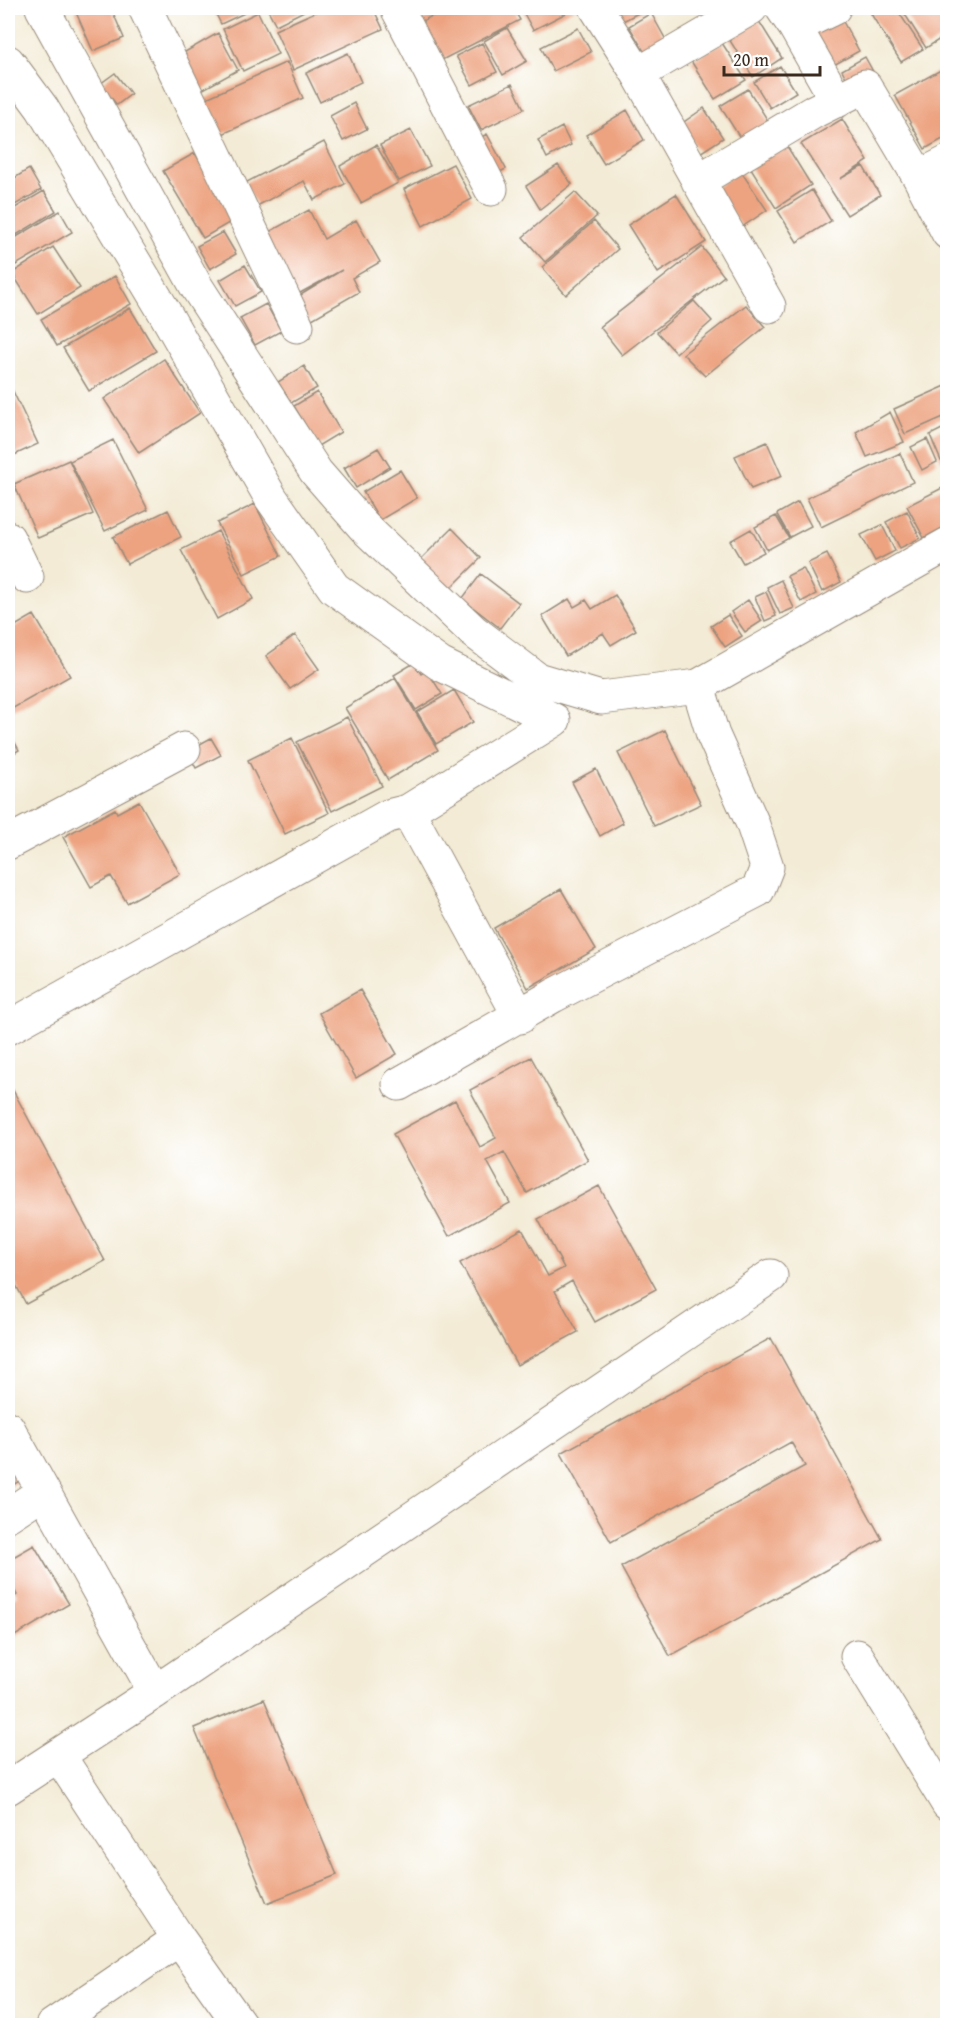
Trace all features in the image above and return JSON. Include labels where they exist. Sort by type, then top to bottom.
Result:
[{"type":"street","points":[[42,8],[195,286],[316,472],[364,527],[473,631],[537,679],[597,700]]},
{"type":"street","points":[[146,8],[297,326]]},
{"type":"street","points":[[397,8],[491,189]]},
{"type":"street","points":[[596,8],[638,74],[769,306]]},
{"type":"street","points":[[638,74],[751,8]]},
{"type":"street","points":[[834,8],[788,17],[837,101]]},
{"type":"street","points":[[8,62],[42,108],[165,313],[271,498],[334,588],[440,664],[557,718]]},
{"type":"street","points":[[698,181],[815,111],[865,86],[919,177],[948,233]]},
{"type":"street","points":[[919,177],[948,162]]},
{"type":"street","points":[[8,538],[27,578]]},
{"type":"street","points":[[8,1028],[388,816],[408,811],[557,718],[597,700],[698,686],[948,544]]},
{"type":"street","points":[[399,1084],[520,1017],[553,996],[758,890],[767,867],[752,822],[712,735],[698,686]]},
{"type":"street","points":[[8,843],[184,749]]},
{"type":"street","points":[[408,811],[520,1017]]},
{"type":"street","points":[[8,1788],[156,1692],[771,1276]]},
{"type":"street","points":[[8,1428],[156,1692]]},
{"type":"street","points":[[8,1515],[43,1492]]},
{"type":"street","points":[[857,1656],[948,1804]]},
{"type":"street","points":[[59,1756],[179,1939],[241,2025]]},
{"type":"street","points":[[52,2025],[179,1939]]},
{"type":"building","points":[[111,8],[124,38],[93,51],[75,10]]},
{"type":"building","points":[[213,8],[255,8],[221,24]]},
{"type":"building","points":[[267,8],[310,8],[276,25]]},
{"type":"building","points":[[324,8],[373,8],[383,29],[293,70],[275,30]]},
{"type":"building","points":[[448,8],[513,8],[520,20],[436,63],[416,24]]},
{"type":"building","points":[[521,8],[576,8],[533,30]]},
{"type":"building","points":[[613,8],[648,8],[621,22]]},
{"type":"building","points":[[881,8],[896,8],[923,49],[901,62],[871,14]]},
{"type":"building","points":[[901,8],[938,8],[948,23],[948,34],[926,48]]},
{"type":"building","points":[[258,12],[278,54],[243,71],[223,29]]},
{"type":"building","points":[[651,13],[666,40],[645,53],[629,26]]},
{"type":"building","points":[[757,18],[782,58],[753,77],[727,36]]},
{"type":"building","points":[[841,18],[859,51],[832,66],[813,33]]},
{"type":"building","points":[[507,28],[527,61],[503,75],[484,41]]},
{"type":"building","points":[[578,28],[591,52],[553,71],[541,47]]},
{"type":"building","points":[[218,33],[238,70],[198,92],[178,56]]},
{"type":"building","points":[[482,43],[497,72],[472,85],[456,56]]},
{"type":"building","points":[[722,43],[746,80],[715,99],[691,61]]},
{"type":"building","points":[[348,53],[361,82],[320,102],[306,73]]},
{"type":"building","points":[[865,57],[876,77],[853,90],[842,70]]},
{"type":"building","points":[[287,62],[303,98],[218,136],[202,100]]},
{"type":"building","points":[[780,66],[796,92],[770,108],[754,82]]},
{"type":"building","points":[[948,66],[948,136],[925,149],[895,95]]},
{"type":"building","points":[[115,73],[131,94],[117,105],[100,84]]},
{"type":"building","points":[[512,84],[524,109],[481,130],[468,105]]},
{"type":"building","points":[[748,89],[770,124],[742,141],[720,106]]},
{"type":"building","points":[[8,93],[15,104],[8,108]]},
{"type":"building","points":[[354,103],[367,129],[343,141],[330,116]]},
{"type":"building","points":[[704,108],[723,138],[700,153],[681,124]]},
{"type":"building","points":[[627,110],[644,140],[604,164],[586,135]]},
{"type":"building","points":[[842,119],[868,161],[840,179],[863,166],[880,195],[847,215],[801,144]]},
{"type":"building","points":[[562,127],[571,145],[547,158],[538,140]]},
{"type":"building","points":[[411,130],[430,166],[399,181],[380,145]]},
{"type":"building","points":[[487,134],[506,169],[488,178],[470,143]]},
{"type":"building","points":[[324,142],[345,184],[314,200],[304,181],[257,206],[245,183]]},
{"type":"building","points":[[785,143],[811,185],[776,208],[749,165]]},
{"type":"building","points":[[376,145],[398,183],[361,203],[340,166]]},
{"type":"building","points":[[195,153],[234,220],[203,238],[163,171]]},
{"type":"building","points":[[453,164],[472,199],[423,226],[404,189]]},
{"type":"building","points":[[558,165],[572,184],[540,209],[526,186]]},
{"type":"building","points":[[29,169],[41,190],[8,209],[8,182]]},
{"type":"building","points":[[740,170],[767,210],[742,227],[715,188]]},
{"type":"building","points":[[812,190],[831,221],[797,242],[778,211]]},
{"type":"building","points":[[44,191],[56,211],[8,240],[8,212]]},
{"type":"building","points":[[575,192],[597,216],[545,262],[523,237]]},
{"type":"building","points":[[676,194],[706,242],[658,273],[628,225]]},
{"type":"building","points":[[309,210],[324,239],[356,220],[380,262],[352,278],[359,292],[307,322],[294,299],[342,270],[291,298],[258,238]]},
{"type":"building","points":[[60,211],[72,232],[16,265],[8,250],[8,242]]},
{"type":"building","points":[[594,221],[618,249],[566,295],[542,267]]},
{"type":"building","points":[[223,232],[236,254],[210,269],[197,246]]},
{"type":"building","points":[[53,247],[80,288],[38,314],[12,273]]},
{"type":"building","points":[[702,247],[724,276],[622,355],[600,327]]},
{"type":"building","points":[[245,265],[261,292],[235,306],[220,280]]},
{"type":"building","points":[[115,276],[131,304],[57,346],[41,319]]},
{"type":"building","points":[[694,301],[712,321],[676,353],[657,332]]},
{"type":"building","points":[[266,304],[281,331],[255,345],[240,318]]},
{"type":"building","points":[[746,305],[765,327],[705,376],[683,354]]},
{"type":"building","points":[[130,308],[156,351],[89,391],[63,348]]},
{"type":"building","points":[[164,359],[200,413],[139,453],[104,399]]},
{"type":"building","points":[[304,366],[317,388],[291,403],[278,382]]},
{"type":"building","points":[[948,385],[948,415],[905,434],[894,409]]},
{"type":"building","points":[[11,387],[38,444],[8,458],[8,389]]},
{"type":"building","points":[[317,392],[341,432],[318,446],[294,406]]},
{"type":"building","points":[[890,412],[904,442],[867,457],[856,432]]},
{"type":"building","points":[[946,427],[948,458],[941,461],[930,435]]},
{"type":"building","points":[[927,439],[937,462],[922,470],[911,447]]},
{"type":"building","points":[[113,440],[148,510],[105,531],[70,461]]},
{"type":"building","points":[[767,442],[782,476],[751,489],[735,456]]},
{"type":"building","points":[[378,448],[390,467],[356,488],[344,468]]},
{"type":"building","points":[[900,453],[913,482],[821,527],[807,498]]},
{"type":"building","points":[[69,460],[93,514],[38,538],[14,484]]},
{"type":"building","points":[[400,470],[417,498],[380,520],[363,492]]},
{"type":"building","points":[[948,485],[948,525],[924,538],[907,506]]},
{"type":"building","points":[[798,502],[811,526],[790,537],[777,514]]},
{"type":"building","points":[[255,504],[281,556],[244,574],[217,523]]},
{"type":"building","points":[[168,510],[181,537],[127,564],[113,537]]},
{"type":"building","points":[[907,511],[920,538],[900,548],[886,522]]},
{"type":"building","points":[[776,516],[789,538],[767,550],[755,527]]},
{"type":"building","points":[[882,525],[895,551],[875,561],[861,535]]},
{"type":"building","points":[[452,528],[481,558],[443,596],[414,566]]},
{"type":"building","points":[[751,529],[764,552],[743,563],[730,541]]},
{"type":"building","points":[[218,531],[253,599],[217,619],[181,550]]},
{"type":"building","points":[[827,554],[841,582],[822,592],[808,563]]},
{"type":"building","points":[[803,568],[816,594],[801,602],[787,576]]},
{"type":"building","points":[[481,574],[519,603],[500,628],[462,599]]},
{"type":"building","points":[[781,580],[794,608],[780,614],[767,587]]},
{"type":"building","points":[[766,592],[776,616],[765,621],[755,597]]},
{"type":"building","points":[[615,595],[636,630],[611,645],[603,633],[566,656],[542,616],[569,599],[574,607],[586,600],[592,609]]},
{"type":"building","points":[[748,600],[762,621],[745,632],[731,612]]},
{"type":"building","points":[[34,615],[70,676],[8,711],[8,630]]},
{"type":"building","points":[[728,615],[742,636],[725,647],[711,626]]},
{"type":"building","points":[[295,635],[319,669],[290,689],[266,656]]},
{"type":"building","points":[[414,663],[421,674],[427,670],[442,694],[416,710],[394,675]]},
{"type":"building","points":[[395,678],[438,750],[388,780],[345,708]]},
{"type":"building","points":[[454,690],[473,722],[436,744],[417,712]]},
{"type":"building","points":[[347,717],[382,786],[332,811],[297,742]]},
{"type":"building","points":[[8,730],[19,750],[8,757]]},
{"type":"building","points":[[665,730],[701,804],[654,826],[618,753]]},
{"type":"building","points":[[211,738],[221,755],[196,768],[187,751]]},
{"type":"building","points":[[292,738],[329,813],[285,834],[248,760]]},
{"type":"building","points":[[596,769],[623,823],[600,836],[572,782]]},
{"type":"building","points":[[139,801],[180,874],[127,903],[111,876],[91,887],[63,837],[115,809],[117,813]]},
{"type":"building","points":[[561,889],[596,949],[528,988],[494,928]]},
{"type":"building","points":[[360,990],[397,1054],[356,1078],[319,1013]]},
{"type":"building","points":[[531,1057],[588,1160],[527,1193],[504,1152],[487,1161],[510,1203],[449,1236],[393,1134],[455,1100],[480,1147],[496,1138],[470,1090]]},
{"type":"building","points":[[8,1081],[105,1261],[26,1304],[8,1270]]},
{"type":"building","points":[[599,1186],[656,1289],[595,1322],[572,1281],[555,1291],[578,1332],[517,1365],[460,1263],[522,1229],[548,1276],[564,1268],[538,1219]]},
{"type":"building","points":[[771,1338],[882,1539],[670,1656],[621,1567],[805,1466],[791,1442],[611,1542],[561,1453]]},
{"type":"building","points":[[8,1458],[21,1480],[8,1488]]},
{"type":"building","points":[[34,1545],[69,1604],[8,1640],[8,1601],[17,1595],[8,1578],[8,1560]]},
{"type":"building","points":[[264,1699],[337,1875],[267,1903],[194,1728]]}]
